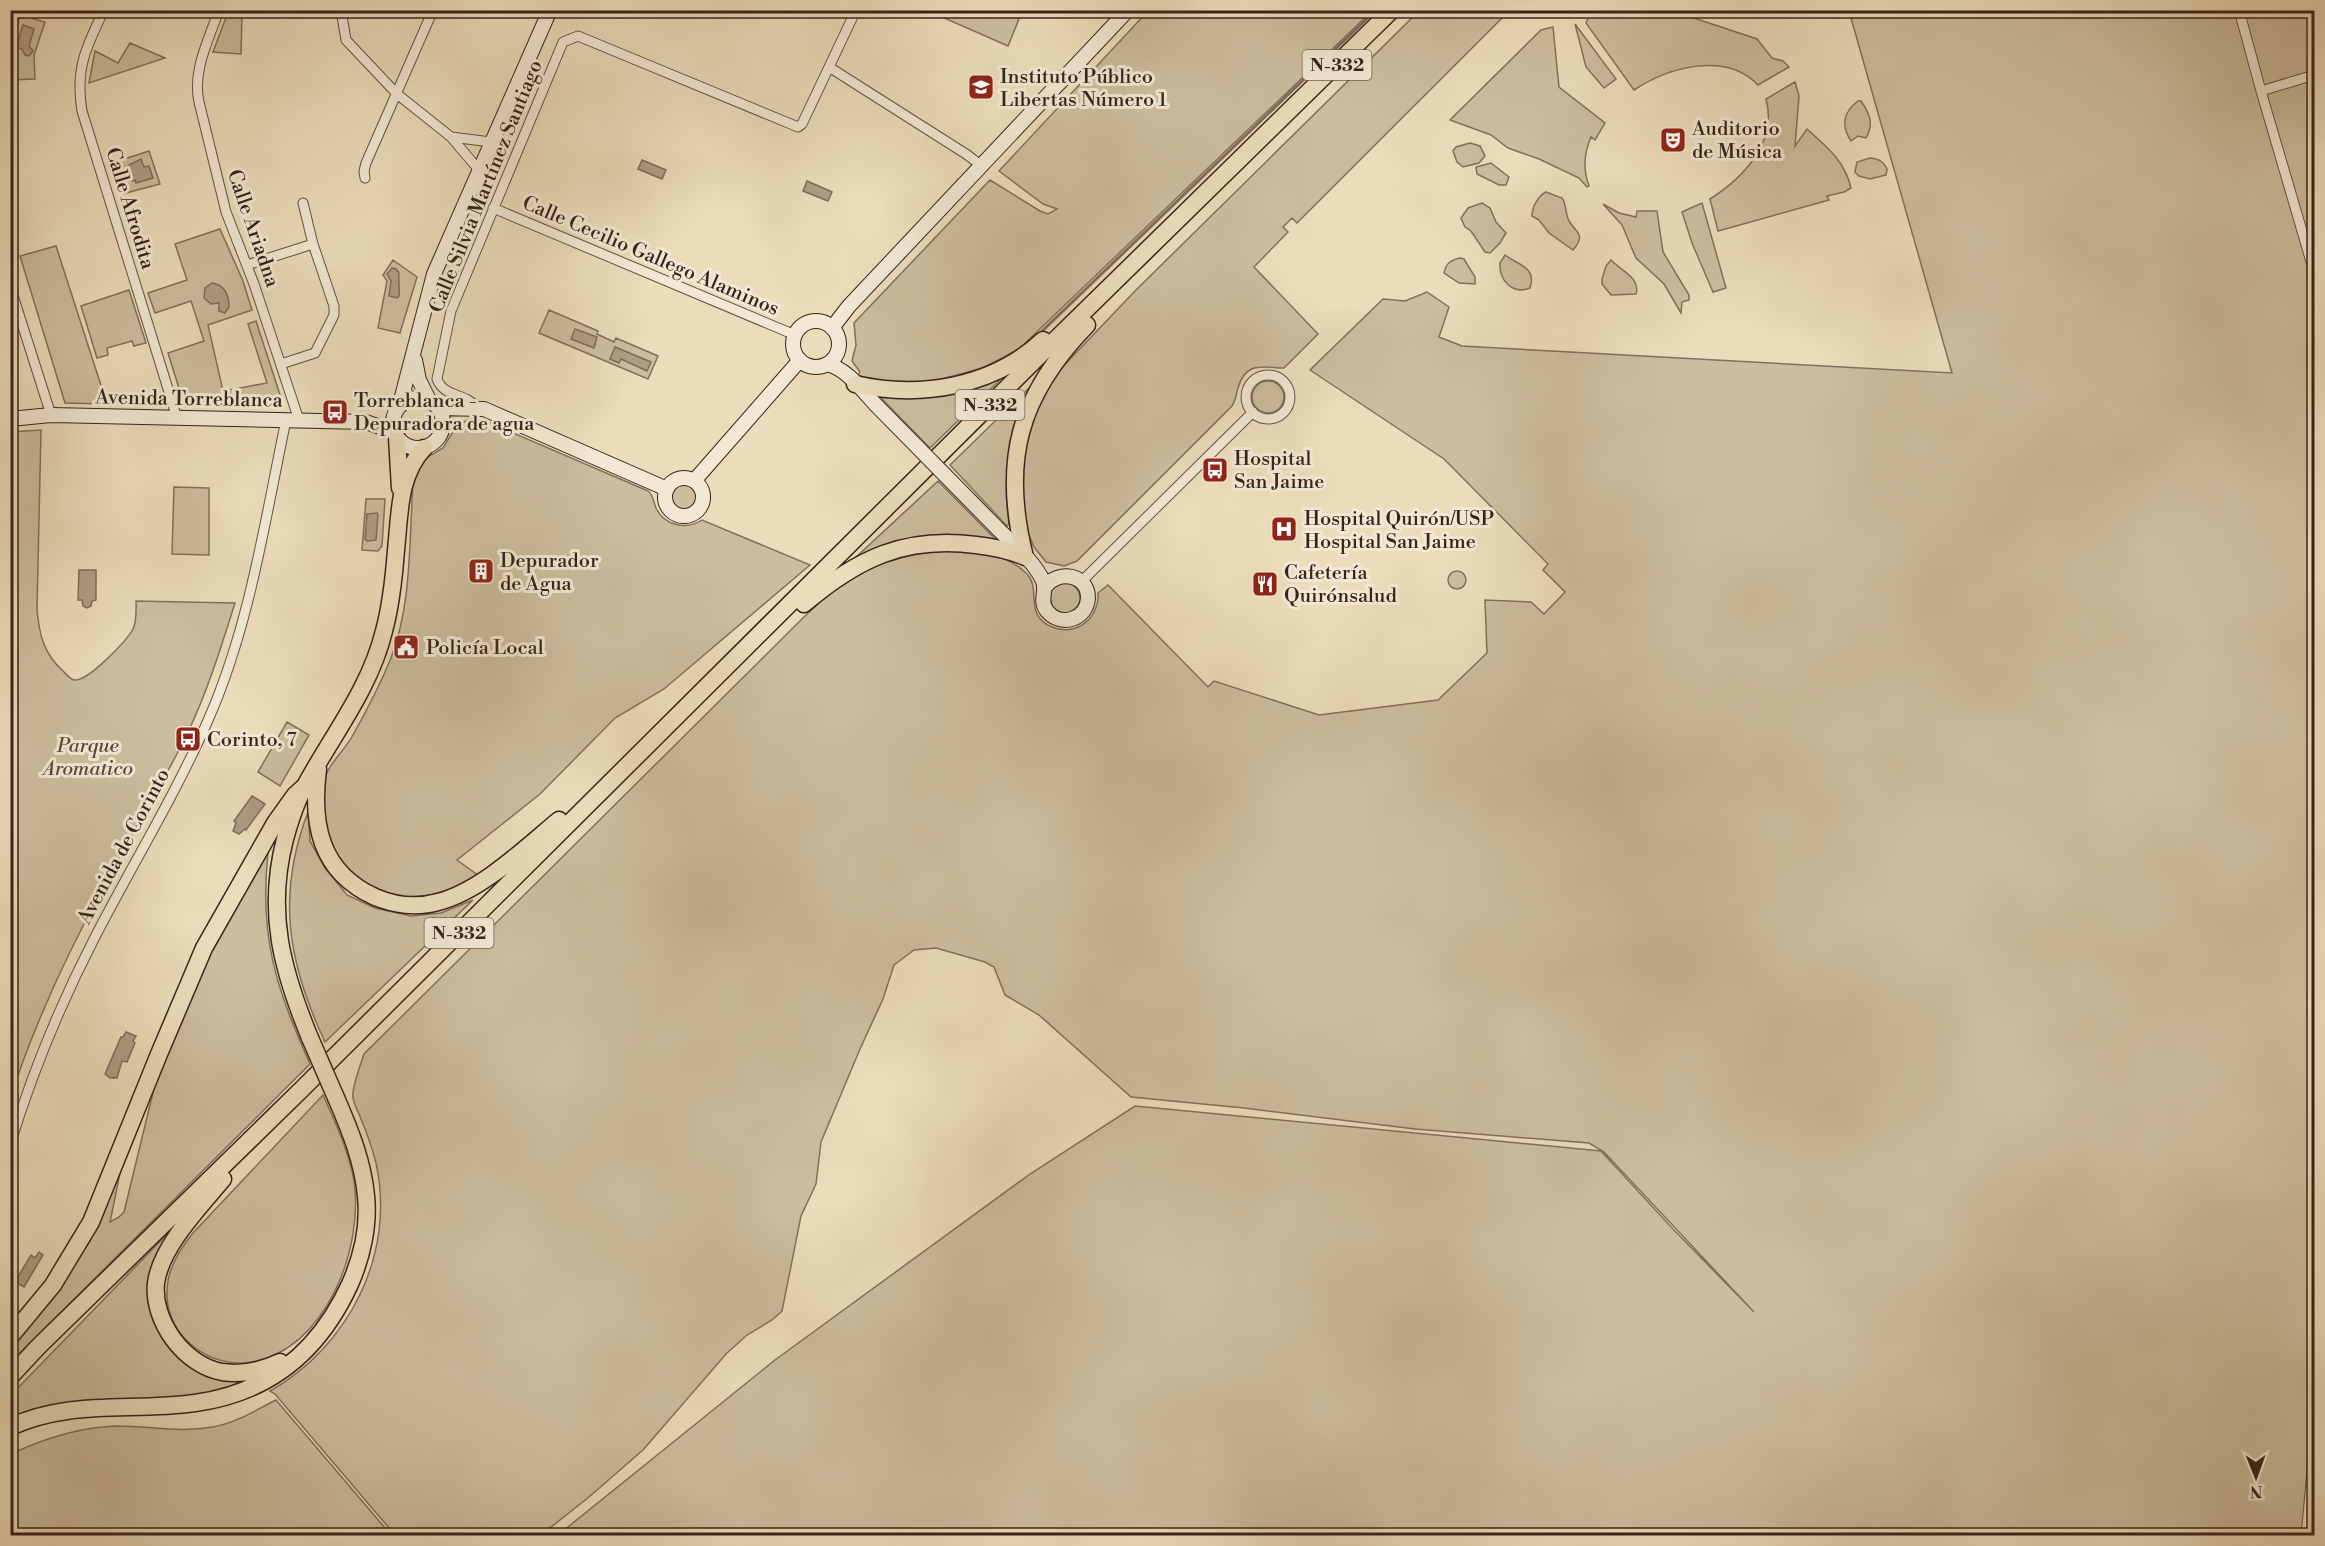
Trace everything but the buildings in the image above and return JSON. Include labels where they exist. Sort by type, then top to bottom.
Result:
[{"type":"highway","name":"N-332","points":[[10,1377],[1051,344],[1392,10]]},
{"type":"highway","name":"N-332","points":[[850,379],[876,389],[921,390],[948,387],[998,370],[1016,360],[1039,343],[1257,139],[1282,119]]},
{"type":"highway","points":[[700,693],[735,669],[823,588],[846,571],[870,558],[912,544],[952,542],[990,547],[1025,557],[1016,519],[1014,483],[1019,439],[1028,408],[1042,380],[1062,351],[1263,143],[1282,119]]},
{"type":"highway","points":[[396,435],[401,497]]},
{"type":"highway","points":[[10,1427],[52,1412],[77,1408],[170,1406],[220,1398],[249,1389],[266,1381],[290,1364],[316,1340],[333,1317],[353,1276],[360,1257],[366,1218],[366,1196],[361,1167],[337,1100],[292,995],[284,965],[275,904],[279,864],[291,819],[305,786],[361,692],[379,649],[392,595],[401,497],[410,468],[424,447]]},
{"type":"highway","points":[[318,763],[317,826],[333,864],[343,876],[362,891],[392,903],[407,905],[438,902],[470,888],[514,857],[587,795],[614,778]]},
{"type":"highway","points":[[10,1337],[59,1276],[92,1222],[204,948],[275,823],[295,795],[305,786]]},
{"type":"highway","points":[[303,1088],[291,1106],[227,1174],[179,1233],[167,1254],[156,1284],[161,1318],[176,1344],[200,1362],[214,1369],[233,1373],[264,1370],[316,1340]]},
{"type":"street","name":"Calle Afrodita","points":[[104,10],[86,48],[80,68],[79,90],[82,111],[177,418]]},
{"type":"street","name":"Calle Ariadna","points":[[219,10],[199,69],[197,94],[220,194],[281,364],[293,420]]},
{"type":"street","points":[[341,10],[346,40],[397,94],[451,137],[479,170]]},
{"type":"street","points":[[365,178],[366,163],[433,10]]},
{"type":"street","points":[[396,435],[392,420],[415,354],[434,274],[549,10]]},
{"type":"street","points":[[856,10],[829,67],[982,166]]},
{"type":"street","points":[[832,328],[849,306],[1128,10]]},
{"type":"street","points":[[2239,10],[2314,272]]},
{"type":"street","name":"Calle Silvia Martínez Santiago","points":[[471,409],[473,402],[441,387],[437,374],[451,311],[563,42],[578,36],[796,127],[802,124],[829,67]]},
{"type":"street","points":[[2261,91],[2314,75]]},
{"type":"street","points":[[451,137],[491,142]]},
{"type":"street","points":[[281,364],[315,353],[334,315],[334,306],[313,244],[303,203]]},
{"type":"street","name":"Calle Cecilio Gallego Alaminos","points":[[493,208],[795,336]]},
{"type":"street","points":[[247,265],[313,244]]},
{"type":"street","points":[[10,286],[51,415]]},
{"type":"street","points":[[819,322],[832,328],[839,340],[832,359],[813,367],[800,360],[794,349],[795,336],[804,325],[819,322]]},
{"type":"street","points":[[415,354],[419,380],[434,404],[443,426]]},
{"type":"street","points":[[832,359],[838,368],[1025,557],[1038,572],[1045,587]]},
{"type":"street","points":[[694,481],[800,360]]},
{"type":"street","points":[[1268,375],[1284,382],[1290,397],[1283,413],[1278,417],[1265,418],[1253,412],[1246,397],[1253,381],[1268,375]]},
{"type":"street","points":[[368,422],[411,398],[471,409],[667,489]]},
{"type":"street","points":[[368,422],[396,435],[412,448],[424,447],[439,437],[443,426],[471,409]]},
{"type":"street","points":[[1081,582],[1253,412]]},
{"type":"street","name":"Avenida Torreblanca","points":[[10,419],[51,415],[368,422]]},
{"type":"street","name":"Avenida de Corinto","points":[[10,1145],[26,1093],[50,1030],[98,931],[180,781],[210,716],[242,627],[293,420]]},
{"type":"street","points":[[679,479],[694,481],[702,490],[700,507],[690,514],[678,515],[668,507],[665,495],[667,489],[679,479]]},
{"type":"street","points":[[1038,572],[1057,577],[1070,576],[1081,582],[1087,593],[1086,606],[1078,616],[1065,620],[1053,616],[1044,606],[1045,587],[1057,577]]},
{"type":"street","points":[[2306,1536],[2314,1450]]},
{"type":"green space","points":[[948,11],[1000,11],[1019,19],[1008,46],[944,18]]},
{"type":"green space","points":[[1148,11],[1372,11],[1019,349],[983,368],[945,378],[945,381],[888,382],[866,379],[858,375],[860,372],[852,361],[856,345],[854,323],[990,180],[1040,211],[1048,214],[1057,209],[1043,204],[999,171]]},
{"type":"green space","points":[[1419,11],[1509,11],[1297,223],[1292,218],[1283,227],[1288,232],[1254,267],[1318,334],[1284,368],[1263,367],[1251,369],[1246,373],[1241,379],[1232,406],[1077,561],[1064,566],[1046,562],[1034,547],[1024,523],[1021,490],[1025,445],[1032,420],[1054,376],[1135,291]]},
{"type":"green space","points":[[1591,11],[1673,11],[1757,39],[1772,58],[1783,61],[1789,67],[1758,85],[1745,75],[1730,68],[1697,66],[1664,75],[1634,90],[1586,23]]},
{"type":"green space","points":[[1849,11],[2314,11],[2314,1358],[2303,1535],[558,1535],[775,1360],[1030,1174],[1135,1106],[1601,1151],[1754,1312],[1604,1152],[1589,1143],[1415,1129],[1131,1097],[1039,1015],[1005,995],[994,967],[985,962],[936,948],[914,950],[894,965],[883,999],[821,1142],[816,1184],[801,1216],[782,1311],[747,1335],[726,1354],[643,1450],[541,1535],[395,1535],[275,1394],[270,1391],[298,1372],[323,1349],[344,1323],[360,1294],[372,1263],[379,1231],[380,1197],[376,1163],[353,1098],[364,1054],[830,592],[864,571],[887,562],[912,555],[963,550],[988,553],[1009,561],[1027,574],[1031,580],[1038,616],[1043,622],[1061,629],[1078,627],[1085,623],[1095,610],[1098,593],[1108,585],[1208,687],[1214,681],[1319,715],[1438,700],[1487,653],[1485,600],[1531,602],[1544,614],[1565,592],[1543,570],[1548,564],[1444,459],[1310,370],[1383,299],[1405,301],[1427,292],[1449,307],[1439,337],[1462,346],[1952,373]]},
{"type":"green space","points":[[228,12],[242,13],[241,54],[213,52]]},
{"type":"green space","points":[[20,15],[45,22],[34,55],[35,79],[11,80],[11,47]]},
{"type":"green space","points":[[1575,24],[1616,79],[1604,88],[1586,67]]},
{"type":"green space","points":[[1553,27],[1559,87],[1605,123],[1595,140],[1591,137],[1587,149],[1585,168],[1589,186],[1587,187],[1579,178],[1539,159],[1508,148],[1491,135],[1450,120],[1541,30]]},
{"type":"green space","points":[[130,43],[165,58],[89,83],[95,51],[118,63]]},
{"type":"green space","points":[[1795,82],[1799,96],[1795,146],[1807,129],[1828,148],[1839,162],[1851,188],[1827,196],[1829,200],[1718,231],[1710,199],[1734,181],[1755,157],[1767,130],[1766,99]]},
{"type":"green space","points":[[1861,101],[1867,110],[1870,128],[1866,138],[1858,136],[1851,141],[1845,120],[1849,110]]},
{"type":"green space","points":[[1470,143],[1480,146],[1485,156],[1479,163],[1463,167],[1457,162],[1453,151],[1456,147]]},
{"type":"green space","points":[[149,151],[160,184],[122,194],[112,163]]},
{"type":"green space","points":[[1870,158],[1884,164],[1887,169],[1886,175],[1870,179],[1859,176],[1855,172],[1857,162]]},
{"type":"green space","points":[[1491,163],[1509,177],[1506,185],[1499,185],[1477,174],[1476,167]]},
{"type":"green space","points":[[1546,192],[1564,201],[1568,218],[1580,237],[1573,250],[1549,233],[1539,220],[1532,216],[1536,202]]},
{"type":"green space","points":[[1482,203],[1490,208],[1496,222],[1506,233],[1490,253],[1485,252],[1471,231],[1465,227],[1461,218],[1468,208]]},
{"type":"green space","points":[[1702,203],[1726,288],[1713,292],[1692,243],[1682,212]]},
{"type":"green space","points":[[1603,204],[1619,213],[1636,217],[1637,211],[1657,211],[1663,252],[1689,295],[1689,300],[1682,302],[1681,313],[1664,284],[1636,258],[1622,225]]},
{"type":"green space","points":[[220,229],[243,281],[252,310],[208,325],[223,391],[267,383],[248,324],[256,321],[283,404],[183,401],[168,353],[204,341],[191,301],[155,313],[148,293],[187,280],[175,244]]},
{"type":"green space","points":[[56,246],[107,404],[65,403],[20,256]]},
{"type":"green space","points":[[1505,255],[1529,271],[1530,288],[1524,290],[1512,288],[1504,280],[1500,263]]},
{"type":"green space","points":[[1464,259],[1475,277],[1475,284],[1459,283],[1444,273],[1449,262]]},
{"type":"green space","points":[[393,260],[417,277],[400,333],[378,328],[387,281],[383,275]]},
{"type":"green space","points":[[1611,260],[1636,283],[1636,294],[1611,295],[1602,284],[1606,266]]},
{"type":"green space","points":[[129,290],[146,343],[134,346],[132,341],[107,348],[108,355],[97,358],[81,306]]},
{"type":"green space","points":[[549,310],[598,331],[597,334],[614,342],[616,338],[658,356],[648,379],[539,333]]},
{"type":"green space","points":[[1005,375],[930,448],[882,399],[885,396]]},
{"type":"green space","points":[[1268,381],[1279,386],[1284,397],[1279,408],[1268,413],[1257,408],[1252,397],[1257,386]]},
{"type":"green space","points":[[1031,386],[1017,419],[1009,453],[1006,488],[1009,524],[1007,526],[950,465]]},
{"type":"green space","points":[[470,419],[483,420],[648,491],[660,514],[670,522],[690,525],[702,520],[810,565],[664,689],[615,718],[540,794],[457,860],[479,876],[449,890],[419,897],[391,895],[367,887],[347,871],[332,849],[324,821],[324,779],[335,759],[349,741],[373,697],[398,637],[406,594],[413,483],[416,472],[426,458],[443,448],[457,425]]},
{"type":"green space","name":"Parque Aromatico","points":[[41,430],[37,609],[41,636],[47,651],[68,676],[74,680],[80,679],[97,668],[123,642],[134,626],[136,601],[235,603],[214,668],[188,732],[65,961],[31,1041],[11,1096],[10,432]]},
{"type":"green space","points":[[938,481],[998,542],[854,559]]},
{"type":"green space","points":[[684,484],[693,488],[697,497],[693,506],[684,510],[675,506],[671,497],[675,488]]},
{"type":"green space","points":[[174,487],[209,488],[209,555],[172,554]]},
{"type":"green space","points":[[366,499],[385,499],[382,546],[378,551],[362,550]]},
{"type":"green space","points":[[1457,571],[1463,574],[1466,580],[1463,586],[1457,589],[1451,586],[1448,580],[1451,574]]},
{"type":"green space","points":[[1065,583],[1076,587],[1080,598],[1076,609],[1065,613],[1054,609],[1050,598],[1054,587]]},
{"type":"green space","points":[[287,722],[309,735],[280,786],[258,772]]},
{"type":"green space","points":[[308,812],[310,841],[325,868],[347,895],[375,908],[411,916],[441,913],[473,900],[325,1042],[302,985],[291,929],[292,872]]},
{"type":"green space","points":[[268,852],[266,911],[268,937],[279,986],[310,1064],[11,1362],[11,1345],[120,1173],[110,1222],[124,1212],[157,1076],[207,960]]},
{"type":"green space","points":[[323,1095],[337,1126],[352,1170],[356,1208],[353,1236],[346,1265],[334,1292],[319,1317],[300,1338],[277,1354],[251,1362],[236,1363],[206,1355],[183,1336],[174,1324],[169,1310],[167,1285],[174,1261],[193,1233]]},
{"type":"green space","points":[[175,1226],[160,1251],[158,1329],[166,1344],[190,1366],[231,1381],[254,1380],[224,1391],[11,1420],[11,1395]]},
{"type":"green space","points":[[276,1400],[391,1535],[11,1535],[11,1454],[36,1443],[76,1431],[103,1427],[201,1429],[213,1427],[238,1419]]},
{"type":"shaded area","points":[[23,25],[34,29],[29,46],[33,51],[29,56],[25,55],[22,49],[16,48]]},
{"type":"shaded area","points":[[141,159],[144,167],[149,166],[153,178],[136,183],[135,180],[132,181],[133,175],[128,177],[125,167]]},
{"type":"shaded area","points":[[642,160],[666,170],[662,179],[638,169]]},
{"type":"shaded area","points":[[807,181],[832,192],[828,201],[803,191]]},
{"type":"shaded area","points":[[392,268],[399,273],[399,296],[397,298],[389,296],[391,281],[387,274]]},
{"type":"shaded area","points":[[212,283],[223,288],[227,295],[229,307],[225,313],[219,311],[219,303],[211,304],[204,298],[205,288]]},
{"type":"shaded area","points":[[575,329],[597,337],[594,348],[571,339]]},
{"type":"shaded area","points":[[615,347],[651,362],[647,371],[621,359],[619,363],[610,359]]},
{"type":"shaded area","points":[[377,513],[376,540],[367,541],[365,539],[367,514]]},
{"type":"shaded area","points":[[79,570],[96,570],[96,600],[92,601],[91,606],[87,608],[83,606],[82,600],[78,600]]},
{"type":"shaded area","points":[[252,796],[265,804],[246,830],[239,834],[233,831],[236,823],[234,821]]},
{"type":"shaded area","points":[[126,1032],[136,1036],[133,1041],[135,1043],[127,1062],[122,1061],[117,1078],[110,1078],[105,1074],[121,1037]]},
{"type":"shaded area","points":[[39,1252],[43,1255],[24,1287],[15,1282],[31,1255],[35,1258]]},
{"type":"waterway","points":[[1038,335],[1376,10]]},
{"type":"place","name":"Instituto Público Libertas Número 1","points":[[981,87]]},
{"type":"place","name":"Auditorio de Música","points":[[1673,140]]},
{"type":"place","name":"Torreblanca - Depuradora de agua","points":[[335,412]]},
{"type":"place","name":"Hospital San Jaime","points":[[1215,470]]},
{"type":"place","name":"Hospital Quirón/USP Hospital San Jaime","points":[[1284,529]]},
{"type":"place","name":"Depurador de Agua","points":[[481,571]]},
{"type":"place","name":"Cafetería Quirónsalud","points":[[1265,584]]},
{"type":"place","name":"Policía Local","points":[[406,647]]},
{"type":"place","name":"Corinto, 7","points":[[188,739]]}]
